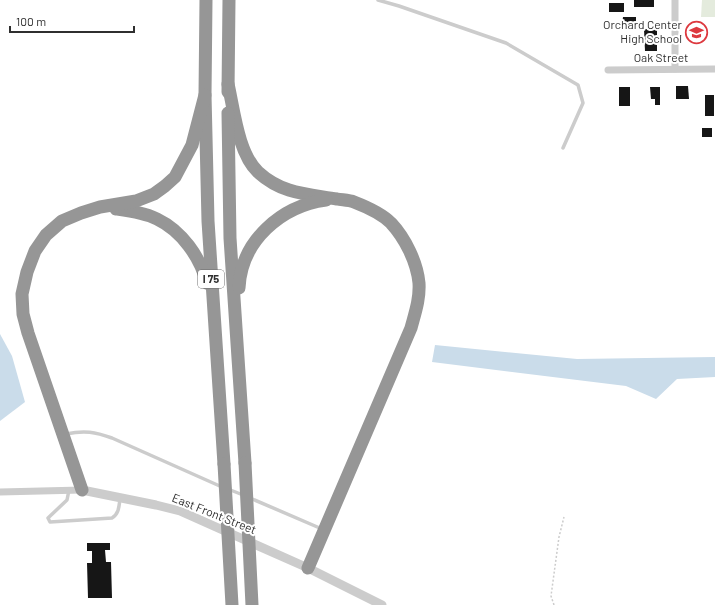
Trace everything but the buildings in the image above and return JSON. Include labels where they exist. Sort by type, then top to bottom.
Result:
[{"type":"highway","name":"I 75","points":[[206,0],[205,95],[208,221],[232,605]]},
{"type":"highway","name":"I 75","points":[[229,0],[228,84],[230,238],[245,463],[252,605]]},
{"type":"highway","points":[[228,84],[245,154],[257,171],[280,187],[292,192],[354,202],[374,211],[391,223],[405,242],[414,262],[419,282],[418,303],[411,328],[308,568]]},
{"type":"highway","points":[[82,490],[28,333],[23,314],[22,294],[26,272],[35,251],[46,235],[62,221],[100,207],[136,201],[154,194],[175,177],[192,145],[205,95]]},
{"type":"highway","points":[[237,340],[242,271],[249,251],[255,240],[270,224],[295,209],[317,201],[334,199]]},
{"type":"highway","points":[[100,207],[141,213],[157,219],[178,233],[194,254],[205,275],[208,285],[214,330]]},
{"type":"street","points":[[675,69],[676,0]]},
{"type":"street","name":"Oak Street","points":[[608,70],[715,69]]},
{"type":"street","name":"East Front Street","points":[[0,492],[82,490],[180,511],[308,568],[382,605]]},
{"type":"lane","points":[[378,0],[506,43],[578,85],[583,103],[563,148]]},
{"type":"lane","points":[[63,434],[78,431],[95,432],[112,438],[325,530]]},
{"type":"lane","points":[[69,490],[67,500],[48,518],[50,522],[112,518],[118,512],[120,497]]},
{"type":"path","points":[[554,605],[551,596],[559,537],[564,517]]},
{"type":"shaded area","points":[[702,0],[715,0],[715,17],[701,17]]},
{"type":"water","points":[[0,334],[12,356],[25,402],[0,421]]},
{"type":"water","points":[[435,345],[577,359],[715,357],[715,377],[677,379],[656,399],[626,386],[432,362]]},
{"type":"place","name":"Orchard Center High School","points":[[697,32]]}]
